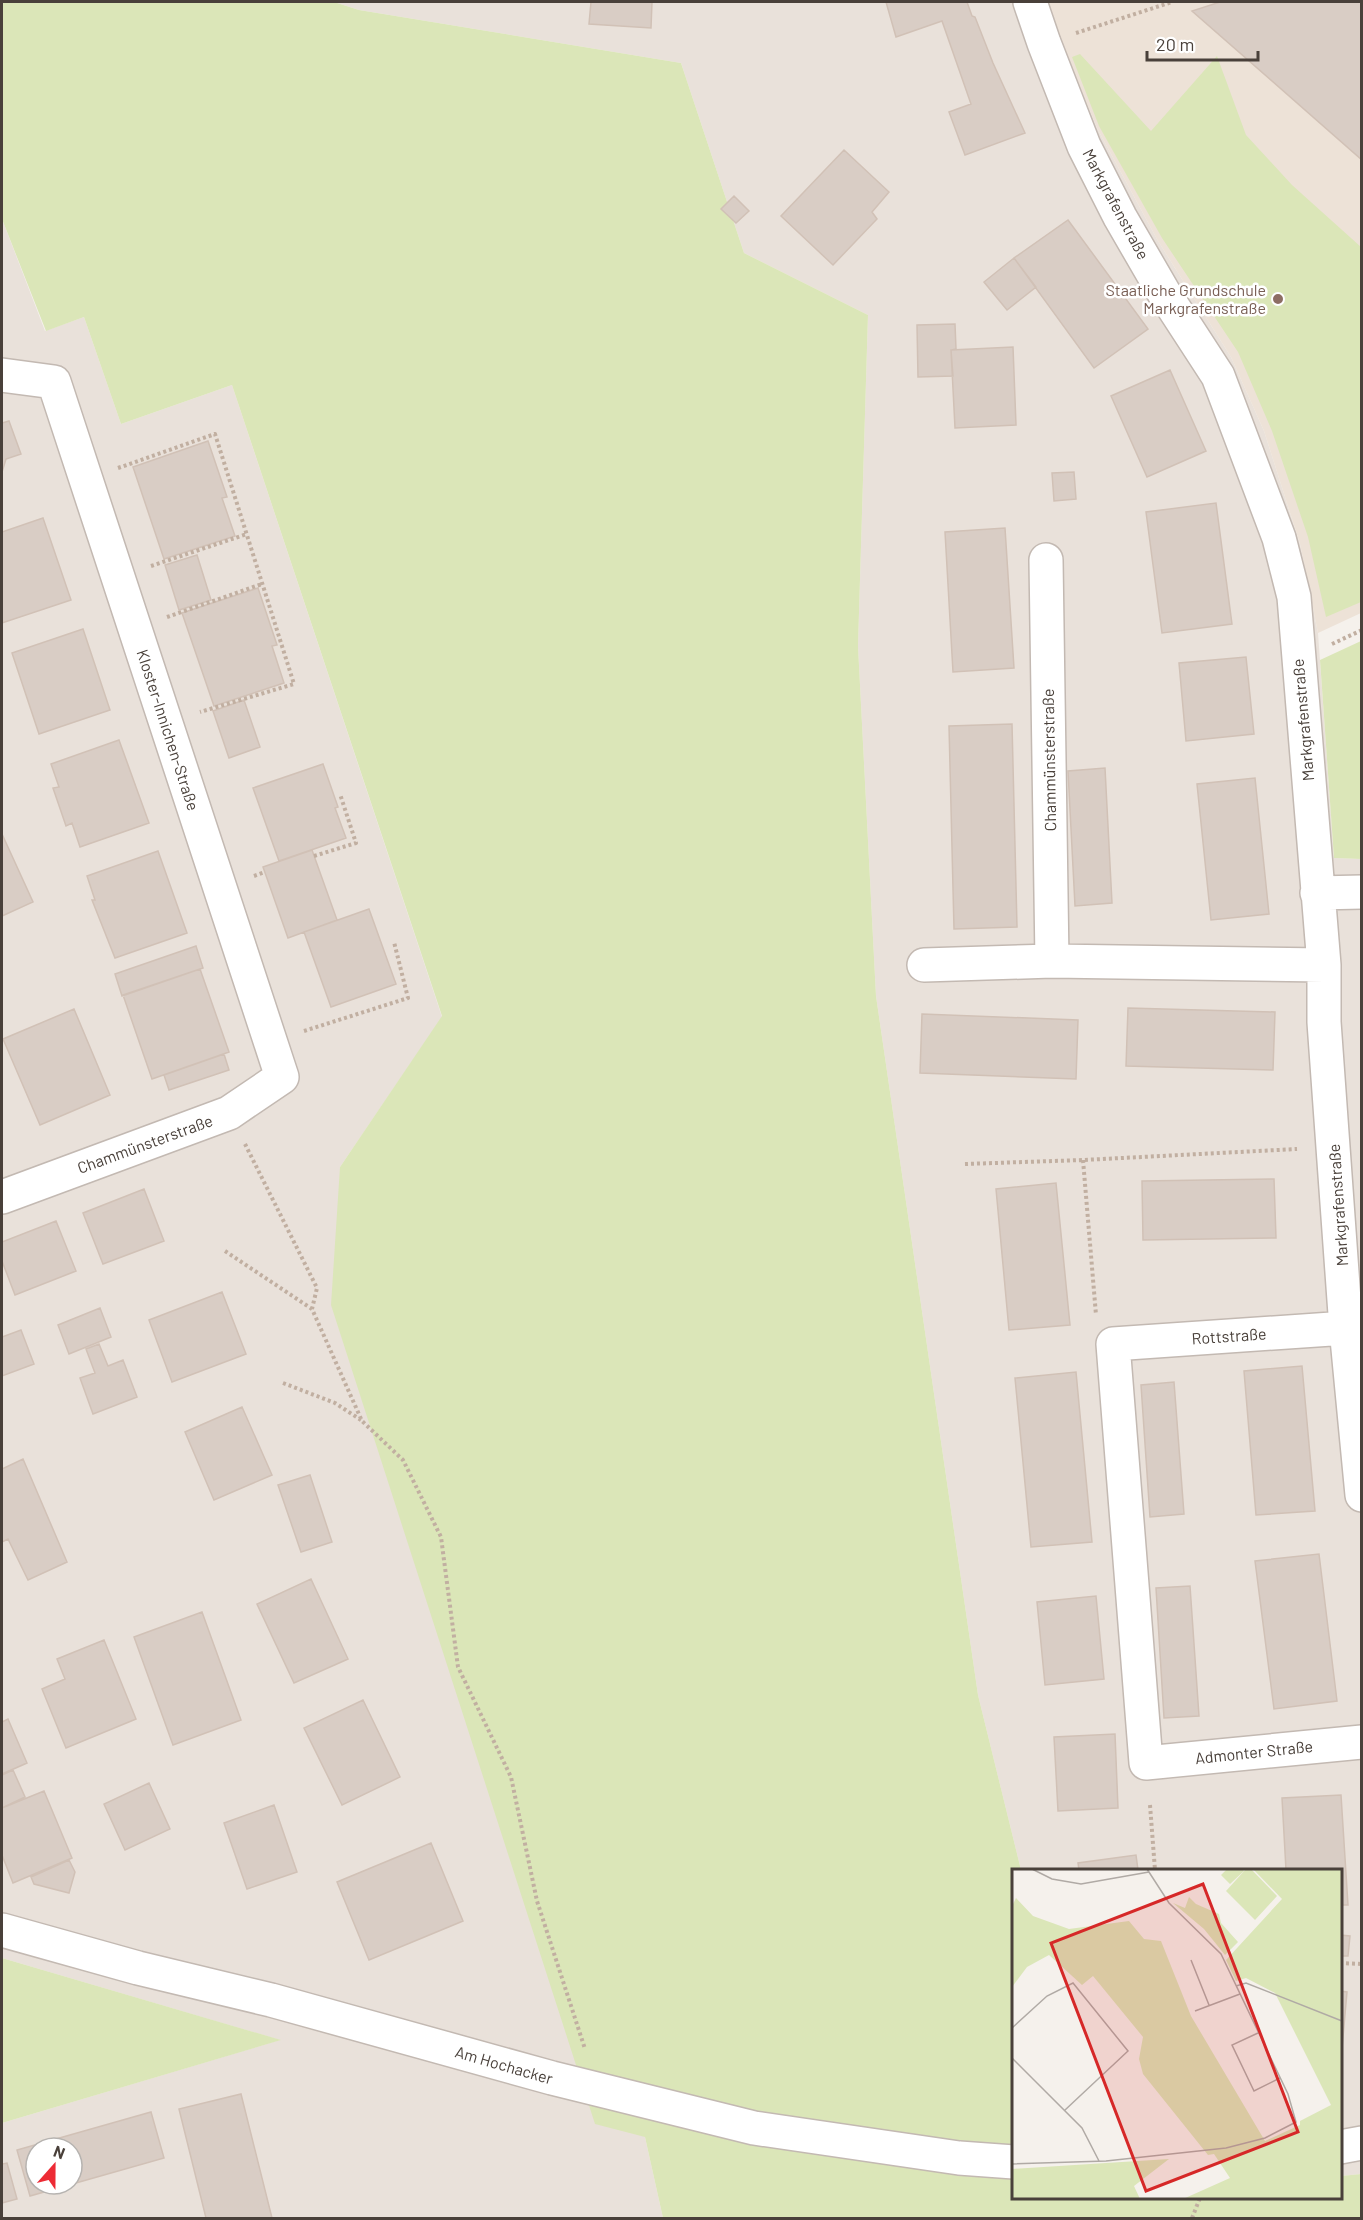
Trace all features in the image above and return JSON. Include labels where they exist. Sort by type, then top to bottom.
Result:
[{"type":"street","name":"Markgrafenstraße","points":[[1030,2],[1084,146],[1120,217],[1164,293],[1218,376],[1279,538],[1294,597],[1324,965],[1324,1022],[1346,1328],[1362,1496]]},
{"type":"street","name":"Kloster-Innichen-Straße","points":[[2,375],[54,382],[282,1077]]},
{"type":"street","name":"Chammünsterstraße","points":[[1046,560],[1052,961]]},
{"type":"street","points":[[1317,893],[1362,892]]},
{"type":"street","points":[[924,965],[1052,961],[1324,965]]},
{"type":"street","name":"Chammünsterstraße","points":[[2,1197],[229,1113],[282,1077]]},
{"type":"street","name":"Rottstraße","points":[[1113,1344],[1346,1328]]},
{"type":"street","name":"Admonter Straße","points":[[1113,1344],[1146,1763],[1362,1742]]},
{"type":"street","name":"Am Hochacker","points":[[2,1930],[138,1968],[271,2000],[598,2090],[754,2128],[959,2158],[1012,2162]]},
{"type":"street","points":[[1342,2147],[1362,2143]]},
{"type":"path","points":[[1044,44],[1172,2]]},
{"type":"path","points":[[86,480],[215,434],[294,684],[166,723]]},
{"type":"path","points":[[118,576],[247,534]]},
{"type":"path","points":[[135,628],[262,584]]},
{"type":"path","points":[[314,856],[356,843],[340,794]]},
{"type":"path","points":[[270,1041],[408,998],[394,942]]},
{"type":"path","points":[[229,1113],[316,1288],[312,1309]]},
{"type":"path","points":[[965,1164],[1334,1147]]},
{"type":"path","points":[[1083,1160],[1096,1321],[1113,1344]]},
{"type":"path","points":[[225,1251],[312,1309],[362,1421]]},
{"type":"path","points":[[283,1383],[335,1403],[362,1421],[403,1460],[441,1537],[458,1667],[511,1777],[537,1901],[598,2090]]},
{"type":"path","points":[[1149,1805],[1155,1869]]},
{"type":"path","points":[[1342,1963],[1362,1964]]},
{"type":"path","points":[[1192,2218],[1200,2199]]},
{"type":"shaded area","points":[[334,2],[1044,2],[1097,128],[1158,241],[1231,357],[1264,431],[1300,544],[1318,633],[1334,858],[1361,859],[1361,2174],[1342,2176],[1342,1869],[1021,1869],[978,1695],[876,996],[858,646],[868,315],[744,253],[681,63],[359,10]]},
{"type":"shaded area","name":"Staatliche Grundschule Markgrafenstraße","points":[[1044,2],[1361,2],[1361,613],[1318,633],[1300,544],[1264,431],[1231,357],[1158,241],[1097,128]]},
{"type":"shaded area","points":[[2,219],[45,331],[84,317],[121,424],[232,385],[442,1017],[340,1167],[645,2137],[663,2218],[2,2218],[2,2123],[280,2040],[2,1958]]},
{"type":"green space","points":[[2,2],[334,2],[359,10],[681,63],[744,253],[868,315],[858,646],[876,996],[978,1695],[1021,1869],[1012,1869],[1012,2199],[1342,2199],[1342,2176],[1361,2174],[1361,2218],[663,2218],[645,2137],[595,2124],[331,1305],[340,1167],[442,1016],[232,385],[121,424],[84,317],[46,331],[2,219]]},
{"type":"green space","points":[[1080,54],[1151,131],[1217,56],[1246,135],[1292,185],[1361,247],[1361,602],[1326,617],[1308,537],[1272,431],[1238,352],[1162,238],[1099,126],[1072,57]]},
{"type":"green space","points":[[1361,641],[1361,859],[1334,858],[1320,660]]},
{"type":"green space","points":[[2,1958],[281,2040],[2,2123]]},
{"type":"building","points":[[591,2],[652,2],[651,28],[589,24]]},
{"type":"building","points":[[886,2],[967,2],[1025,133],[965,155],[949,112],[971,104],[942,21],[896,37]]},
{"type":"building","points":[[1220,2],[1362,2],[1362,160],[1192,11]]},
{"type":"building","points":[[844,150],[889,192],[872,212],[877,219],[833,265],[781,216]]},
{"type":"building","points":[[734,196],[749,211],[736,223],[721,209]]},
{"type":"building","points":[[1068,220],[1148,329],[1094,368],[1014,258]]},
{"type":"building","points":[[1014,258],[1036,287],[1007,310],[984,282]]},
{"type":"building","points":[[955,324],[956,349],[951,350],[953,376],[918,377],[917,325]]},
{"type":"building","points":[[1013,347],[1016,425],[955,428],[951,350]]},
{"type":"building","points":[[1170,370],[1206,451],[1147,477],[1111,396]]},
{"type":"building","points":[[9,421],[21,454],[6,459],[2,472],[2,423]]},
{"type":"building","points":[[208,441],[227,497],[222,498],[235,536],[164,559],[133,467]]},
{"type":"building","points":[[1074,472],[1076,499],[1054,501],[1052,473]]},
{"type":"building","points":[[1216,503],[1232,624],[1162,633],[1146,512]]},
{"type":"building","points":[[43,518],[71,600],[2,623],[2,532]]},
{"type":"building","points":[[1005,528],[1014,668],[953,672],[945,532]]},
{"type":"building","points":[[197,555],[211,600],[179,610],[165,565]]},
{"type":"building","points":[[258,588],[277,645],[272,646],[284,683],[214,706],[182,613]]},
{"type":"building","points":[[83,629],[110,710],[39,734],[12,653]]},
{"type":"building","points":[[1246,657],[1254,734],[1186,741],[1179,663]]},
{"type":"building","points":[[244,700],[260,747],[229,758],[213,711]]},
{"type":"building","points":[[1012,724],[1017,927],[954,929],[949,726]]},
{"type":"building","points":[[119,740],[149,823],[80,847],[72,823],[66,826],[53,788],[59,787],[51,764]]},
{"type":"building","points":[[323,764],[346,838],[279,861],[253,788]]},
{"type":"building","points":[[1105,768],[1112,903],[1075,906],[1068,771]]},
{"type":"building","points":[[1255,778],[1269,914],[1211,920],[1197,784]]},
{"type":"building","points":[[2,834],[33,902],[2,916]]},
{"type":"building","points":[[312,850],[337,920],[288,938],[263,867]]},
{"type":"building","points":[[158,851],[187,933],[115,958],[92,900],[95,900],[87,876]]},
{"type":"building","points":[[369,909],[396,984],[331,1007],[304,932]]},
{"type":"building","points":[[196,946],[203,968],[122,996],[115,974]]},
{"type":"building","points":[[200,969],[229,1052],[152,1079],[123,995]]},
{"type":"building","points":[[1128,1008],[1275,1012],[1273,1070],[1126,1066]]},
{"type":"building","points":[[74,1009],[110,1095],[40,1125],[3,1039]]},
{"type":"building","points":[[922,1014],[1078,1020],[1076,1079],[920,1073]]},
{"type":"building","points":[[224,1054],[229,1070],[169,1090],[164,1075]]},
{"type":"building","points":[[1274,1179],[1276,1238],[1143,1240],[1142,1181]]},
{"type":"building","points":[[1056,1183],[1070,1325],[1009,1330],[996,1189]]},
{"type":"building","points":[[144,1189],[164,1241],[103,1264],[83,1213]]},
{"type":"building","points":[[56,1221],[76,1271],[15,1295],[2,1261],[2,1242]]},
{"type":"building","points":[[222,1292],[246,1354],[172,1382],[149,1320]]},
{"type":"building","points":[[100,1308],[111,1337],[69,1354],[58,1325]]},
{"type":"building","points":[[21,1330],[34,1364],[2,1376],[2,1337]]},
{"type":"building","points":[[99,1344],[108,1366],[123,1360],[137,1397],[93,1414],[80,1378],[95,1373],[86,1349]]},
{"type":"building","points":[[1302,1366],[1315,1511],[1256,1515],[1244,1371]]},
{"type":"building","points":[[1076,1372],[1092,1542],[1031,1547],[1015,1378]]},
{"type":"building","points":[[1174,1382],[1184,1514],[1150,1517],[1141,1385]]},
{"type":"building","points":[[242,1407],[272,1475],[214,1500],[185,1432]]},
{"type":"building","points":[[23,1459],[67,1562],[28,1580],[8,1539],[2,1542],[2,1469]]},
{"type":"building","points":[[310,1475],[332,1542],[301,1552],[278,1485]]},
{"type":"building","points":[[1319,1554],[1337,1701],[1274,1709],[1255,1561]]},
{"type":"building","points":[[311,1579],[348,1659],[294,1683],[257,1604]]},
{"type":"building","points":[[1190,1586],[1199,1716],[1164,1718],[1156,1588]]},
{"type":"building","points":[[1096,1596],[1104,1679],[1045,1685],[1037,1602]]},
{"type":"building","points":[[202,1612],[241,1720],[173,1745],[134,1637]]},
{"type":"building","points":[[104,1640],[136,1719],[66,1748],[42,1689],[65,1679],[57,1659]]},
{"type":"building","points":[[363,1700],[400,1777],[342,1805],[304,1728]]},
{"type":"building","points":[[8,1719],[27,1763],[2,1774],[2,1722]]},
{"type":"building","points":[[1115,1734],[1118,1808],[1058,1811],[1054,1737]]},
{"type":"building","points":[[13,1770],[25,1797],[2,1808],[2,1775]]},
{"type":"building","points":[[149,1783],[170,1829],[125,1850],[104,1804]]},
{"type":"building","points":[[44,1791],[72,1858],[13,1883],[2,1855],[2,1808]]},
{"type":"building","points":[[1341,1795],[1348,1905],[1342,1905],[1342,1869],[1286,1869],[1282,1798]]},
{"type":"building","points":[[274,1805],[297,1872],[247,1889],[224,1823]]},
{"type":"building","points":[[431,1843],[463,1921],[369,1960],[337,1882]]},
{"type":"building","points":[[1136,1855],[1138,1869],[1079,1869],[1078,1863]]},
{"type":"building","points":[[69,1860],[75,1872],[69,1893],[34,1884],[31,1877]]},
{"type":"building","points":[[1342,1935],[1350,1936],[1348,1956],[1342,1956]]},
{"type":"building","points":[[1342,1991],[1347,1992],[1342,2048]]},
{"type":"building","points":[[241,2094],[272,2218],[206,2218],[179,2109]]},
{"type":"building","points":[[151,2112],[164,2158],[84,2181],[84,2136],[66,2136]]},
{"type":"building","points":[[24,2148],[24,2175],[17,2150]]},
{"type":"building","points":[[7,2163],[17,2199],[2,2203],[2,2164]]},
{"type":"place","name":"Staatliche Grundschule Markgrafenstraße","points":[[1278,299]]}]
